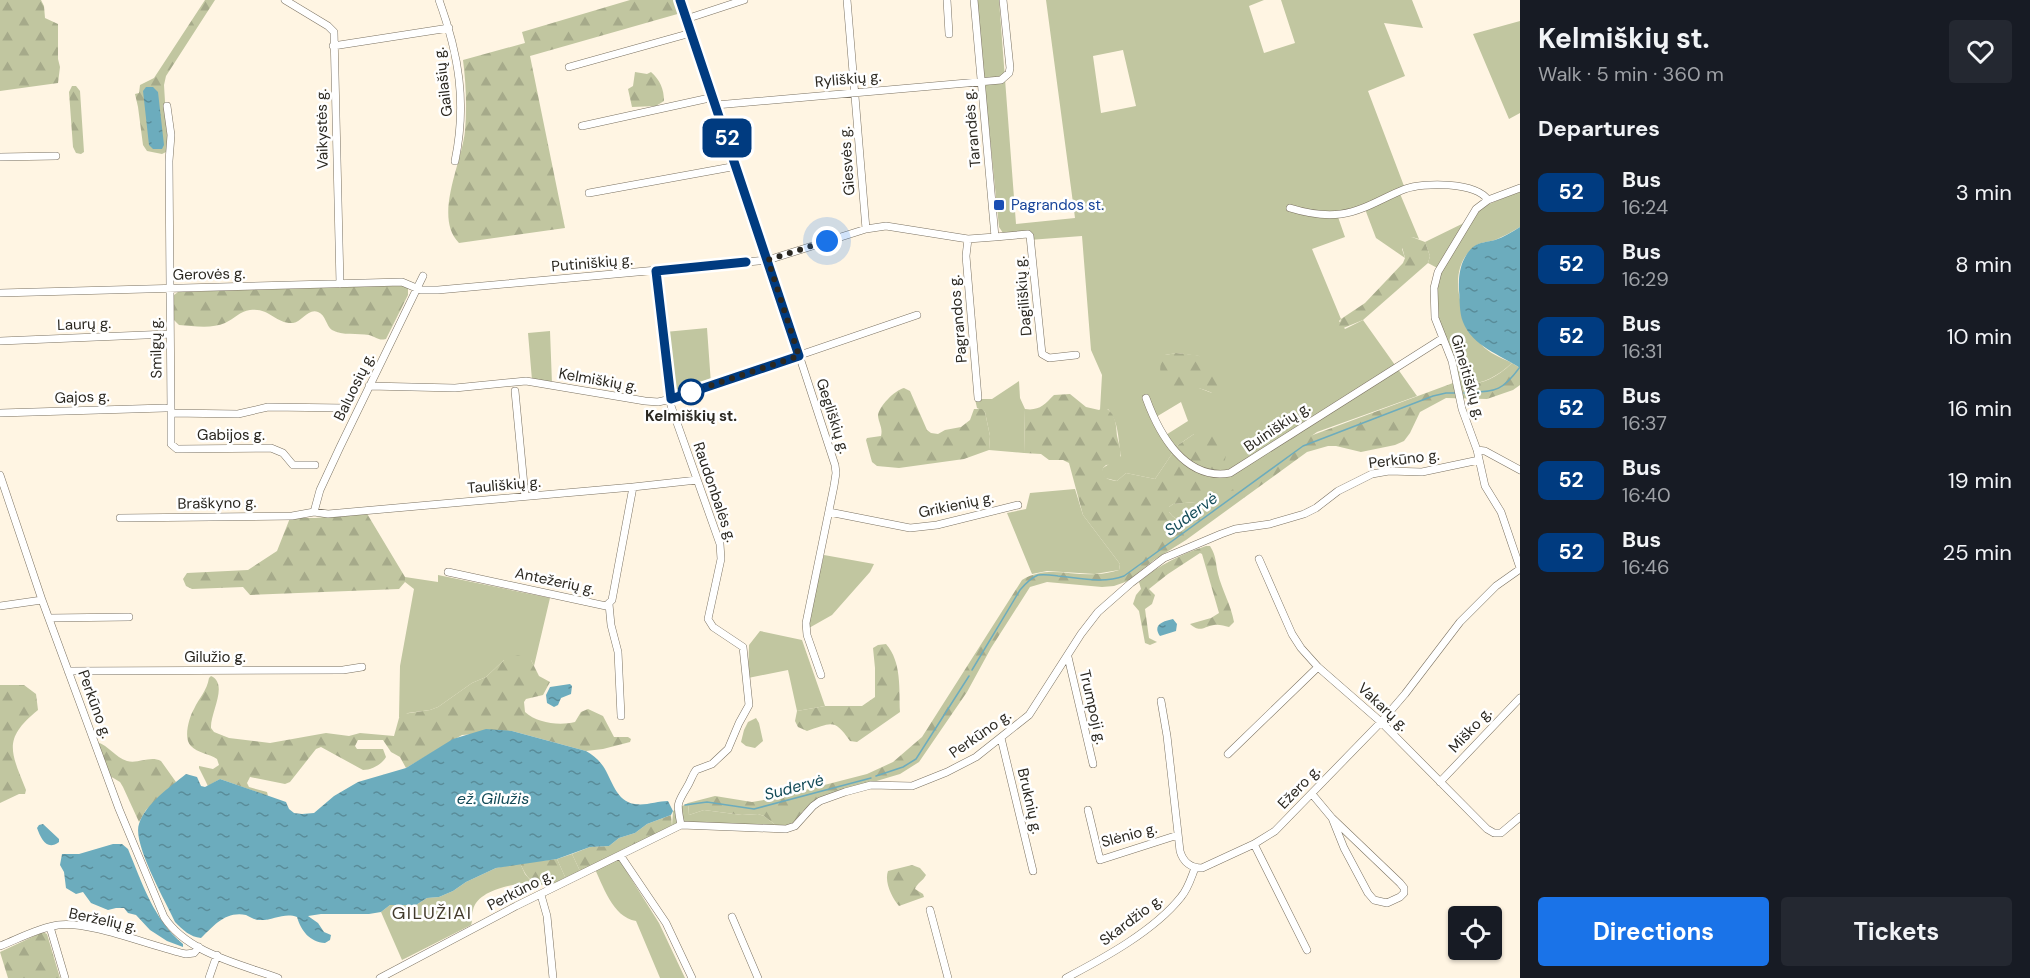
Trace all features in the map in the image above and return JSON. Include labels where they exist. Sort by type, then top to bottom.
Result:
[{"type":"street","name":"Vaikystės g.","points":[[285,0],[334,32],[340,284]]},
{"type":"street","name":"Gailašių g.","points":[[439,0],[449,28],[462,105],[461,134],[455,161]]},
{"type":"street","name":"Gegliškių g.","points":[[680,0],[835,465],[829,512],[806,623],[807,635],[821,675]]},
{"type":"street","points":[[686,19],[744,0]]},
{"type":"street","name":"Giesvės g.","points":[[847,0],[866,229]]},
{"type":"street","points":[[947,0],[949,34]]},
{"type":"street","name":"Tarandės g.","points":[[974,0],[995,237]]},
{"type":"street","points":[[981,81],[1001,80],[1009,73],[1002,0]]},
{"type":"street","points":[[333,46],[449,28]]},
{"type":"street","points":[[568,68],[691,33]]},
{"type":"street","name":"Ryliškių g.","points":[[582,126],[715,101],[981,81]]},
{"type":"street","name":"Smilgų g.","points":[[167,106],[171,135],[168,411]]},
{"type":"street","points":[[0,157],[56,156]]},
{"type":"street","points":[[589,193],[737,166]]},
{"type":"street","points":[[1290,208],[1315,213],[1341,214],[1369,206],[1404,189],[1422,185],[1464,186],[1484,195],[1488,201]]},
{"type":"street","name":"Gineitiškių g.","points":[[1520,188],[1488,201],[1471,214],[1435,280],[1434,313],[1452,361],[1462,410],[1477,450],[1485,486],[1501,512],[1520,568]]},
{"type":"street","name":"Putiniškių g.","points":[[417,288],[438,290],[768,260],[866,229],[894,226],[968,239],[995,237]]},
{"type":"street","name":"Dagiliškių g.","points":[[995,237],[1028,234],[1030,236],[1042,354],[1049,358],[1076,355]]},
{"type":"street","name":"Pagrandos g.","points":[[968,239],[966,256],[978,398]]},
{"type":"street","name":"Raudonbalės g.","points":[[656,271],[672,410],[720,544],[721,553],[708,619],[713,627],[743,647],[749,705],[728,749],[712,764],[693,772],[688,787],[678,802],[681,825]]},
{"type":"street","name":"Baluosių g.","points":[[314,512],[321,490],[369,386],[423,276]]},
{"type":"street","name":"Gerovės g.","points":[[0,293],[402,282],[417,288]]},
{"type":"street","name":"Kelmiškių g.","points":[[369,386],[455,388],[526,381],[645,402],[658,402],[917,315]]},
{"type":"street","name":"Laurų g.","points":[[0,341],[169,334]]},
{"type":"street","name":"Buiniškių g.","points":[[1146,398],[1162,433],[1184,460],[1196,469],[1206,472],[1230,473],[1443,338]]},
{"type":"street","points":[[515,391],[525,496]]},
{"type":"street","points":[[168,411],[238,414],[268,407],[346,408]]},
{"type":"street","name":"Gajos g.","points":[[0,413],[168,411]]},
{"type":"street","name":"Gabijos g.","points":[[168,411],[171,444],[177,449],[270,448],[283,453],[293,465],[315,465]]},
{"type":"street","points":[[1477,450],[1485,451],[1520,470]]},
{"type":"street","name":"Perkūno g.","points":[[380,978],[681,825],[786,829],[795,826],[820,801],[845,792],[871,785],[907,787],[918,785],[947,772],[975,757],[1029,715],[1089,622],[1102,607],[1164,558],[1221,534],[1304,514],[1316,508],[1338,490],[1372,474],[1389,471],[1422,472],[1479,459]]},
{"type":"street","name":"Perkūno g.","points":[[0,475],[42,600],[119,809],[165,916],[179,935],[199,947],[279,978]]},
{"type":"street","name":"Tauliškių g.","points":[[314,512],[328,514],[697,480]]},
{"type":"street","name":"Antežerių g.","points":[[448,572],[603,606],[609,604],[612,600],[633,487]]},
{"type":"street","name":"Grikienių g.","points":[[829,512],[910,528],[937,525],[1018,505]]},
{"type":"street","name":"Braškyno g.","points":[[120,518],[292,516],[314,512]]},
{"type":"street","name":"Vakarų g.","points":[[1259,559],[1292,634],[1318,667],[1381,722],[1487,829],[1494,833],[1504,832],[1520,817]]},
{"type":"street","name":"Ežero g.","points":[[1196,868],[1207,866],[1254,844],[1275,831],[1381,722],[1460,622],[1496,586],[1520,568]]},
{"type":"street","points":[[0,606],[42,600]]},
{"type":"street","points":[[609,604],[611,625],[618,652],[621,716]]},
{"type":"street","points":[[49,618],[129,617]]},
{"type":"street","name":"Trumpoji g.","points":[[1068,657],[1093,764]]},
{"type":"street","name":"Gilužio g.","points":[[68,671],[333,670],[362,667]]},
{"type":"street","points":[[1228,754],[1318,667]]},
{"type":"street","name":"Miško g.","points":[[1440,782],[1520,698]]},
{"type":"street","points":[[1161,701],[1182,856],[1188,864],[1196,868]]},
{"type":"street","name":"Bruknių g.","points":[[1001,738],[1033,871]]},
{"type":"street","points":[[1312,794],[1332,818],[1400,883],[1404,888],[1404,893],[1400,897],[1387,903],[1374,900],[1344,848],[1332,818]]},
{"type":"street","name":"Slėnio g.","points":[[1088,810],[1100,860],[1178,835]]},
{"type":"street","points":[[1254,844],[1307,950]]},
{"type":"street","points":[[620,855],[666,923],[692,978]]},
{"type":"street","name":"Skardžio g.","points":[[1066,978],[1126,944],[1164,914],[1181,897],[1196,868]]},
{"type":"street","points":[[541,895],[547,916],[553,978]]},
{"type":"street","points":[[930,910],[948,978]]},
{"type":"street","points":[[732,917],[758,978]]},
{"type":"street","name":"Berželių g.","points":[[0,946],[50,927],[65,925],[84,927],[186,954],[194,953],[199,947]]},
{"type":"street","points":[[50,927],[65,978]]},
{"type":"street","points":[[208,978],[216,955]]},
{"type":"green space","points":[[0,0],[41,0],[45,18],[58,24],[60,67],[58,83],[0,91]]},
{"type":"green space","points":[[205,0],[215,0],[166,76],[164,85],[168,151],[162,154],[147,151],[143,145],[135,94],[139,93],[140,85],[154,78]]},
{"type":"green space","points":[[630,0],[676,0],[681,13],[530,56],[565,228],[459,243],[452,232],[449,205],[465,131],[466,96],[463,60],[525,43],[522,32]]},
{"type":"green space","points":[[976,0],[999,0],[1016,224],[1075,218],[1046,0],[1264,0],[1249,6],[1264,53],[1295,43],[1281,0],[1412,0],[1423,28],[1384,23],[1405,76],[1368,91],[1404,186],[1398,189],[1419,239],[1412,237],[1402,249],[1405,258],[1376,238],[1365,209],[1338,217],[1345,237],[1312,249],[1341,319],[1339,321],[1345,329],[1363,320],[1417,396],[1317,432],[1192,519],[1179,520],[1169,512],[1169,507],[1173,504],[1196,502],[1194,434],[1178,445],[1155,479],[1126,473],[1117,481],[1105,478],[1102,473],[1103,468],[1121,456],[1118,431],[1112,414],[1108,409],[1100,410],[1102,375],[1091,350],[1082,236],[1029,240],[1027,232],[1003,233],[999,227]],"holes":[[[1123,50],[1136,106],[1101,113],[1093,56]],[[1177,353],[1199,356],[1212,393],[1199,388],[1165,355]],[[1181,402],[1188,421],[1161,438],[1151,420]]]},
{"type":"green space","points":[[1520,21],[1520,113],[1509,119],[1473,34]]},
{"type":"green space","points":[[635,72],[647,74],[651,72],[654,75],[661,85],[664,101],[656,106],[632,107],[628,89],[633,86]]},
{"type":"green space","points":[[72,86],[76,86],[80,91],[84,152],[81,154],[76,153],[73,147],[69,92]]},
{"type":"green space","points":[[1520,191],[1520,227],[1495,240],[1474,247],[1465,257],[1458,282],[1463,309],[1474,334],[1487,350],[1512,363],[1488,380],[1474,384],[1459,384],[1438,322],[1435,294],[1441,270],[1428,263],[1430,256],[1425,242],[1472,219],[1487,205]]},
{"type":"green space","points":[[1412,237],[1425,242],[1430,256],[1428,263],[1363,320],[1341,329],[1339,326],[1341,319],[1365,303],[1403,263],[1405,258],[1401,243],[1404,239]]},
{"type":"green space","points":[[403,285],[408,287],[408,295],[386,339],[336,332],[330,328],[321,313],[314,311],[293,323],[287,323],[257,310],[243,312],[225,323],[214,326],[179,325],[174,320],[174,295],[178,292]]},
{"type":"green space","points":[[707,328],[711,384],[674,394],[665,332]]},
{"type":"green space","points":[[550,331],[552,384],[532,380],[528,333]]},
{"type":"green space","points":[[1176,353],[1196,355],[1204,359],[1218,380],[1219,389],[1212,393],[1198,388],[1178,388],[1167,383],[1161,375],[1160,366],[1165,355]]},
{"type":"green space","points":[[1512,363],[1520,368],[1520,385],[1513,390],[1487,399],[1446,398],[1420,412],[1404,441],[1395,445],[1361,452],[1328,446],[1307,452],[1186,540],[1154,560],[1128,581],[1102,587],[1047,582],[1030,587],[991,648],[967,692],[919,762],[900,774],[823,797],[803,811],[792,824],[784,827],[778,827],[758,814],[742,815],[704,810],[689,815],[688,803],[715,796],[752,802],[770,799],[867,774],[893,762],[922,737],[1022,580],[1049,572],[1096,574],[1119,570],[1120,564],[1083,515],[1069,463],[1063,460],[1049,460],[1041,454],[1024,453],[1025,409],[1041,406],[1054,395],[1070,394],[1086,407],[1099,410],[1104,407],[1108,409],[1115,419],[1121,454],[1117,464],[1106,465],[1103,471],[1106,478],[1114,481],[1126,473],[1155,479],[1178,445],[1194,434],[1203,433],[1213,436],[1220,441],[1226,455],[1220,485],[1196,502],[1173,504],[1169,507],[1169,512],[1174,517],[1185,520],[1192,519],[1302,439],[1453,383],[1471,384],[1485,381]]},
{"type":"green space","points":[[1019,381],[1020,398],[1025,409],[1024,453],[989,450],[990,436],[985,412],[977,408],[975,399],[992,399]]},
{"type":"green space","points":[[904,388],[910,391],[927,430],[931,433],[938,434],[961,427],[970,420],[974,409],[982,409],[985,412],[990,436],[989,450],[964,459],[899,468],[877,466],[872,462],[866,440],[881,436],[879,412],[888,399]]},
{"type":"green space","points":[[1075,489],[1083,515],[1120,564],[1119,570],[1095,574],[1047,571],[1032,574],[1007,513],[1026,509],[1030,493]]},
{"type":"green space","points":[[366,512],[405,577],[405,582],[399,589],[250,595],[243,587],[192,589],[186,586],[183,579],[187,573],[248,570],[277,551],[290,518],[316,518]]},
{"type":"green space","points":[[1210,546],[1214,554],[1234,622],[1229,627],[1216,625],[1199,629],[1190,624],[1211,618],[1219,613],[1200,553],[1149,589],[1155,595],[1152,604],[1145,609],[1149,638],[1157,642],[1150,645],[1145,643],[1139,611],[1133,604],[1141,589],[1139,582],[1154,570]]},
{"type":"green space","points":[[824,555],[874,564],[870,572],[832,615],[809,628],[810,613]]},
{"type":"green space","points":[[438,575],[550,598],[534,666],[531,660],[504,660],[486,677],[472,683],[438,707],[408,713],[399,718],[400,666],[414,589],[405,582],[405,577],[438,582]]},
{"type":"green space","points":[[760,631],[802,640],[825,706],[797,711],[788,670],[748,678],[749,645]]},
{"type":"green space","points":[[886,644],[895,659],[897,668],[900,712],[857,742],[850,741],[840,729],[832,724],[807,731],[798,727],[795,721],[797,711],[825,706],[862,706],[875,697],[873,648]]},
{"type":"green space","points":[[518,655],[531,660],[539,676],[550,682],[543,695],[526,699],[524,702],[525,712],[530,716],[548,723],[562,724],[575,722],[581,712],[588,709],[603,716],[614,737],[628,737],[631,739],[630,742],[586,751],[512,731],[462,735],[406,768],[400,757],[391,752],[383,740],[358,740],[355,746],[357,749],[383,749],[386,757],[376,766],[363,770],[321,747],[316,749],[290,782],[285,784],[250,777],[247,783],[249,787],[267,792],[268,796],[220,779],[208,786],[199,766],[213,769],[219,765],[217,759],[194,748],[187,738],[190,717],[211,676],[216,680],[219,692],[211,728],[214,732],[229,738],[270,743],[326,733],[349,736],[360,733],[394,736],[399,718],[403,714],[438,707],[472,683],[486,677],[504,660]]},
{"type":"green space","points":[[0,685],[24,685],[36,694],[38,710],[19,729],[14,738],[14,756],[26,790],[25,794],[19,794],[0,803]]},
{"type":"green space","points":[[756,718],[763,741],[755,748],[741,742],[748,722]]},
{"type":"green space","points":[[97,742],[127,761],[157,759],[161,761],[176,782],[146,810],[139,822],[120,782],[110,776]]},
{"type":"green space","points":[[688,803],[689,815],[704,810],[742,815],[758,814],[778,827],[690,823],[677,823],[672,826],[673,811]]},
{"type":"green space","points":[[671,815],[672,826],[580,871],[572,854],[590,847],[609,846],[619,838],[635,833],[647,824]]},
{"type":"green space","points":[[615,853],[659,923],[685,978],[660,978],[636,921],[621,913],[609,899],[593,865]]},
{"type":"green space","points":[[572,854],[580,871],[566,879],[557,859]]},
{"type":"green space","points":[[557,859],[566,879],[544,885],[528,878],[520,863]]},
{"type":"green space","points":[[520,863],[532,882],[489,892],[476,903],[472,912],[471,925],[402,960],[381,912],[390,905],[416,905],[427,898],[439,897],[496,868]]},
{"type":"green space","points":[[912,865],[920,868],[926,875],[915,889],[924,897],[899,906],[889,890],[888,871]]},
{"type":"green space","points":[[43,932],[47,934],[60,978],[8,978],[0,952]]},
{"type":"water","points":[[146,87],[153,87],[158,92],[164,145],[162,149],[153,149],[149,145],[143,91]]},
{"type":"water","points":[[1520,227],[1520,368],[1480,344],[1467,330],[1461,314],[1459,284],[1463,261],[1473,247],[1495,240]]},
{"type":"water","points":[[1173,619],[1177,624],[1176,631],[1160,636],[1158,626],[1162,622]]},
{"type":"water","points":[[570,684],[571,694],[561,698],[558,705],[554,707],[547,703],[546,695],[550,687]]},
{"type":"water","name":"ež. Gilužis","points":[[486,729],[512,731],[586,751],[601,764],[623,799],[639,804],[668,801],[673,811],[671,815],[647,824],[635,833],[619,838],[609,846],[590,847],[557,859],[496,868],[466,882],[453,891],[439,897],[427,898],[416,905],[390,905],[381,912],[369,914],[308,916],[318,923],[324,932],[331,935],[330,940],[325,943],[311,938],[301,927],[297,917],[292,916],[259,920],[246,915],[232,915],[220,920],[201,938],[190,935],[175,922],[145,858],[138,833],[142,816],[147,809],[186,774],[197,777],[201,786],[205,787],[220,779],[286,802],[294,813],[314,813],[334,796],[358,782],[406,768],[453,739]]},
{"type":"water","points":[[43,824],[59,839],[59,842],[51,845],[45,843],[37,828]]},
{"type":"water","points":[[113,844],[122,844],[128,849],[157,912],[183,947],[167,941],[150,930],[136,915],[128,913],[124,908],[108,910],[91,903],[83,892],[76,894],[66,888],[64,872],[60,865],[62,854],[79,854]]},
{"type":"waterway","name":"Sudervė","points":[[1464,393],[1496,389],[1508,382],[1520,367]]},
{"type":"waterway","name":"Sudervė","points":[[972,670],[1020,590],[1035,576],[1048,575],[1099,580],[1124,576],[1303,446],[1433,396],[1455,393]]},
{"type":"waterway","name":"Sudervė","points":[[876,776],[903,767],[916,759],[969,676]]},
{"type":"waterway","name":"Sudervė","points":[[685,805],[707,802],[754,809],[871,778]]},
{"type":"bus line","name":"52","points":[[680,0],[799,356],[671,399],[656,271],[746,262]]},
{"type":"place","name":"Pagrandos st.","points":[[999,205]]},
{"type":"place","name":"Kelmiškių st.","points":[[691,392]]},
{"type":"district","name":"GILUŽIAI","points":[[432,913]]},
{"type":"route","points":[[691,392],[799,356],[768,260],[827,241]]}]
